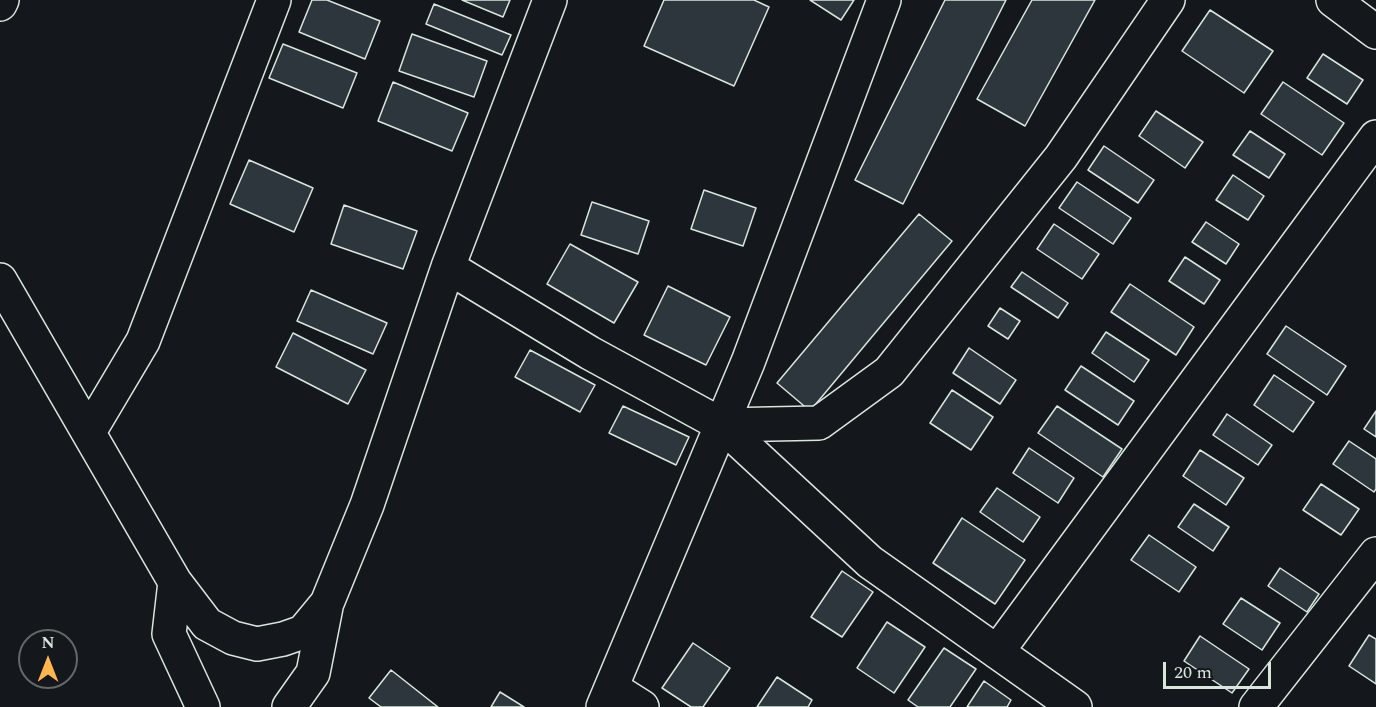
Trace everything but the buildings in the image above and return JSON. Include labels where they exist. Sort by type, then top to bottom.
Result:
[{"type":"street","points":[[88,432],[143,341],[274,0]]},
{"type":"street","points":[[289,707],[313,673],[327,603],[367,505],[448,267],[550,0]]},
{"type":"street","points":[[642,707],[607,697],[748,362],[884,0]]},
{"type":"street","points":[[722,425],[819,423],[889,372],[1061,157],[1168,0]]},
{"type":"street","points":[[1333,0],[1376,32]]},
{"type":"street","points":[[997,652],[1376,137]]},
{"type":"street","points":[[448,267],[590,353],[722,425],[870,562],[1075,707]]},
{"type":"street","points":[[0,280],[175,582],[207,624],[233,638],[257,644],[303,632],[327,603]]},
{"type":"street","points":[[1256,707],[1376,554]]},
{"type":"street","points":[[175,582],[169,634],[203,707]]}]
